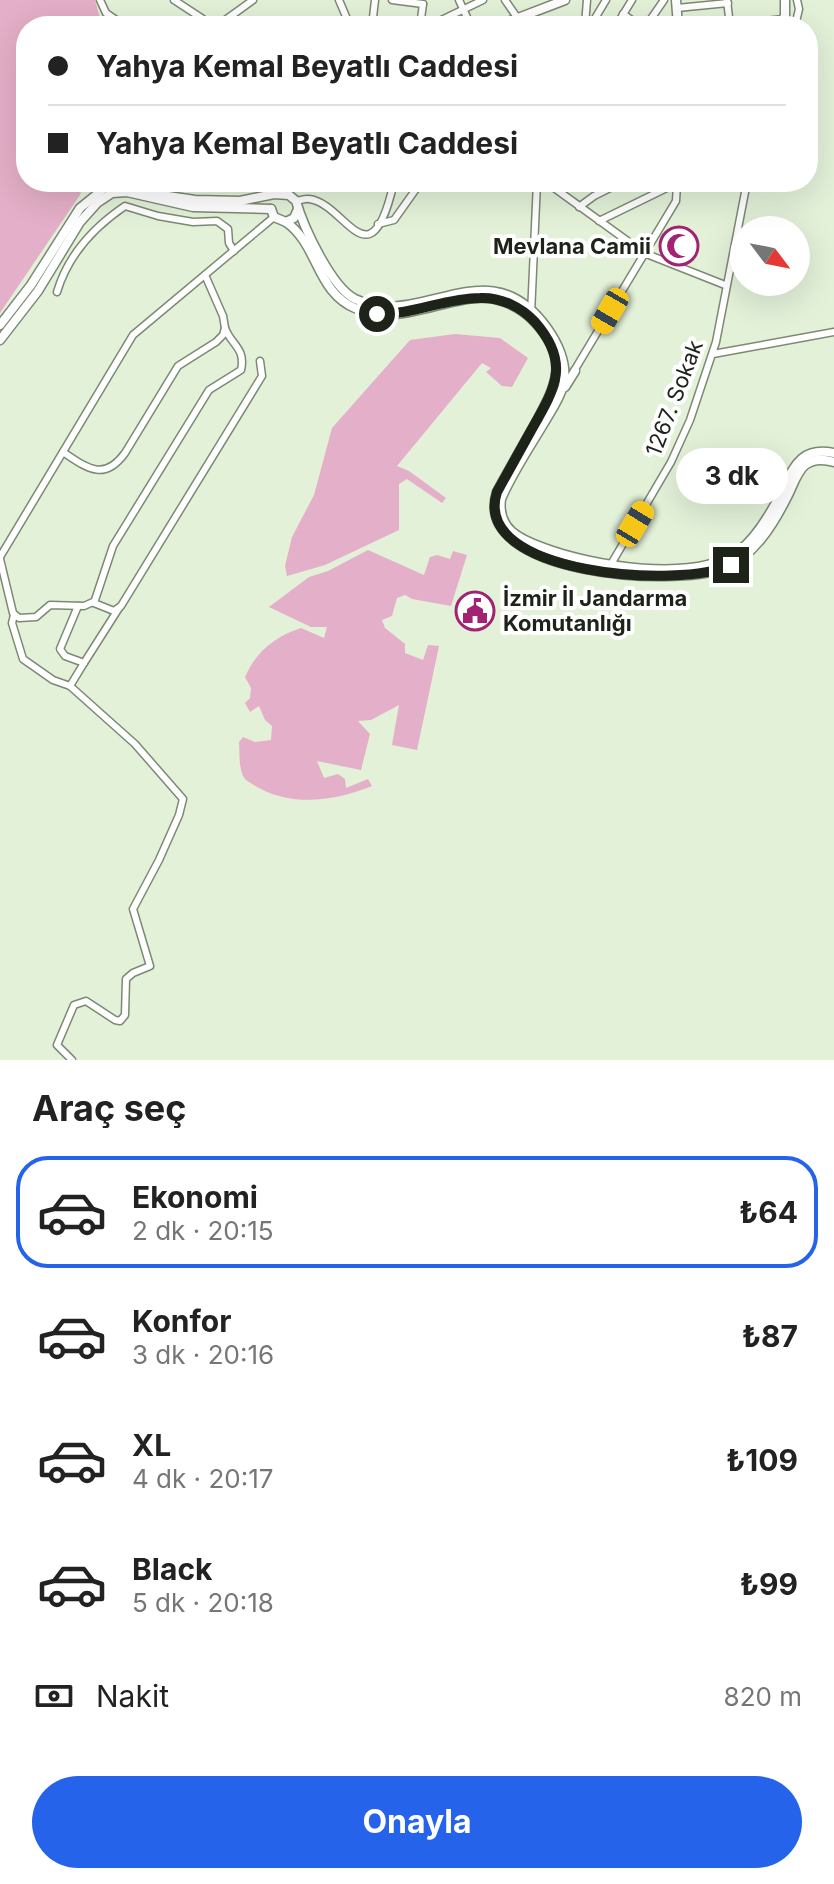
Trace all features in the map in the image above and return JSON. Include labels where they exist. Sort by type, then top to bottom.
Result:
[{"type":"main road","points":[[532,16],[565,0]]},
{"type":"main road","points":[[0,325],[31,285],[73,218],[88,199],[99,192]]},
{"type":"main road","points":[[0,340],[38,291],[80,222],[91,208],[116,192]]},
{"type":"main road","points":[[149,192],[193,207],[272,213],[301,235],[329,290],[357,309],[392,314],[485,298],[531,314]]},
{"type":"main road","points":[[153,192],[195,200],[240,201],[285,194]]},
{"type":"main road","points":[[285,194],[297,205],[333,280],[347,295],[359,301],[398,306],[473,290],[488,290],[515,299],[531,314],[550,343],[563,387],[557,401]]},
{"type":"main road","points":[[272,213],[273,200],[285,194]]},
{"type":"main road","points":[[286,222],[294,218],[297,205]]},
{"type":"main road","points":[[577,367],[504,491],[500,505],[501,518],[508,529],[519,538],[547,549],[610,566],[673,568],[706,565],[730,557],[755,534],[797,463],[811,453],[834,453]]},
{"type":"main road","points":[[560,369],[553,393],[497,492],[493,507],[497,524],[512,541],[555,560],[633,576],[718,571],[744,557],[761,539],[805,465],[821,459],[834,462]]},
{"type":"street","points":[[174,0],[198,16]]},
{"type":"street","points":[[231,16],[253,0]]},
{"type":"street","points":[[392,0],[423,2]]},
{"type":"street","points":[[459,0],[467,16]]},
{"type":"street","points":[[448,16],[483,0]]},
{"type":"street","points":[[626,16],[623,14],[632,0]]},
{"type":"street","points":[[651,16],[664,0]]},
{"type":"street","points":[[676,4],[729,1]]},
{"type":"street","points":[[297,205],[308,198],[330,209],[357,233],[367,233],[378,224],[391,192]]},
{"type":"street","points":[[378,224],[394,220],[414,192]]},
{"type":"street","points":[[531,314],[537,192]]},
{"type":"street","points":[[562,192],[644,253],[725,285]]},
{"type":"street","points":[[579,207],[602,192]]},
{"type":"street","points":[[599,221],[659,192]]},
{"type":"street","points":[[560,369],[577,367],[676,201],[677,192]]},
{"type":"street","name":"1267. Sokak","points":[[610,566],[671,462],[690,420],[713,354],[745,192]]},
{"type":"street","points":[[57,292],[66,269],[83,242],[125,206],[193,222],[220,222],[228,229],[229,243],[234,251]]},
{"type":"street","points":[[72,1060],[57,1045],[74,1005],[86,1001],[120,1021],[125,1015],[126,979],[150,966],[133,909],[164,849],[183,799],[135,744],[70,686],[53,680],[23,659],[12,623],[14,615],[0,555],[133,335],[234,251],[272,213]]},
{"type":"street","points":[[93,602],[113,546],[209,390],[241,370],[239,347],[228,336],[205,275]]},
{"type":"street","points":[[63,452],[91,469],[102,470],[114,465],[125,453],[178,366],[219,340],[225,328]]},
{"type":"street","points":[[713,354],[834,332]]},
{"type":"street","points":[[70,686],[262,376],[260,361]]},
{"type":"street","points":[[14,615],[25,619],[36,617],[50,605],[78,606],[93,602],[114,611],[121,606]]},
{"type":"street","points":[[78,606],[60,649],[65,656],[84,663]]},
{"type":"shaded area","points":[[0,0],[95,0],[99,16],[16,16],[16,192],[81,192],[0,313]]},
{"type":"shaded area","points":[[455,334],[500,338],[528,358],[512,387],[502,386],[486,372],[491,368],[482,363],[397,466],[446,498],[442,503],[407,479],[399,484],[399,530],[325,565],[287,576],[285,566],[292,537],[314,495],[332,428],[410,340]]},
{"type":"shaded area","points":[[368,550],[424,575],[430,557],[437,555],[450,559],[453,551],[467,555],[451,606],[405,595],[397,598],[392,616],[382,620],[385,628],[405,644],[405,653],[423,660],[428,645],[439,646],[417,750],[392,745],[399,705],[371,720],[358,721],[370,734],[361,770],[317,761],[324,778],[338,774],[345,779],[346,788],[368,779],[372,786],[316,800],[274,795],[248,782],[241,771],[239,742],[243,737],[255,742],[271,740],[272,726],[265,720],[259,706],[250,712],[245,703],[250,698],[251,688],[245,677],[260,653],[282,636],[301,628],[324,638],[327,627],[311,627],[269,607],[309,577],[328,571]]},
{"type":"place","name":"Mevlana Camii","points":[[679,246]]},
{"type":"place","name":"İzmir İl Jandarma Komutanlığı","points":[[475,611]]},
{"type":"route","points":[[377,314],[404,313],[491,298],[512,305],[530,317],[550,343],[557,366],[553,393],[494,502],[497,524],[512,541],[569,564],[626,576],[710,573],[731,565]]}]
